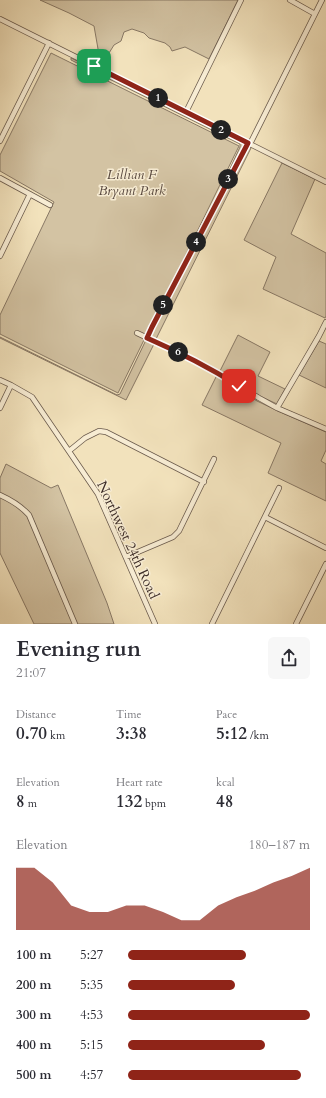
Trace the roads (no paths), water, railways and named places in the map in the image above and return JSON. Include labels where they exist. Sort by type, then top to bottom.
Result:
[{"type":"street","points":[[186,112],[241,0]]},
{"type":"street","points":[[290,0],[316,14]]},
{"type":"street","points":[[147,338],[249,144],[322,0]]},
{"type":"street","points":[[0,19],[326,182]]},
{"type":"street","points":[[0,141],[49,44]]},
{"type":"street","points":[[0,178],[50,205]]},
{"type":"street","points":[[0,256],[30,194]]},
{"type":"street","points":[[277,408],[326,322]]},
{"type":"street","points":[[137,333],[220,374],[277,408],[326,429]]},
{"type":"street","name":"Northwest 24th Road","points":[[0,380],[32,398],[98,494],[155,624]]},
{"type":"street","points":[[0,408],[11,385]]},
{"type":"street","points":[[68,451],[85,438],[99,431],[106,432],[204,482]]},
{"type":"street","points":[[126,557],[173,537],[179,531],[214,459]]},
{"type":"street","points":[[212,624],[279,488]]},
{"type":"street","points":[[0,495],[14,502],[24,509],[29,515],[75,624]]},
{"type":"street","points":[[265,517],[326,548]]},
{"type":"street","points":[[296,624],[326,564]]},
{"type":"park label","name":"Lillian F Bryant Park","points":[[132,182]]}]
